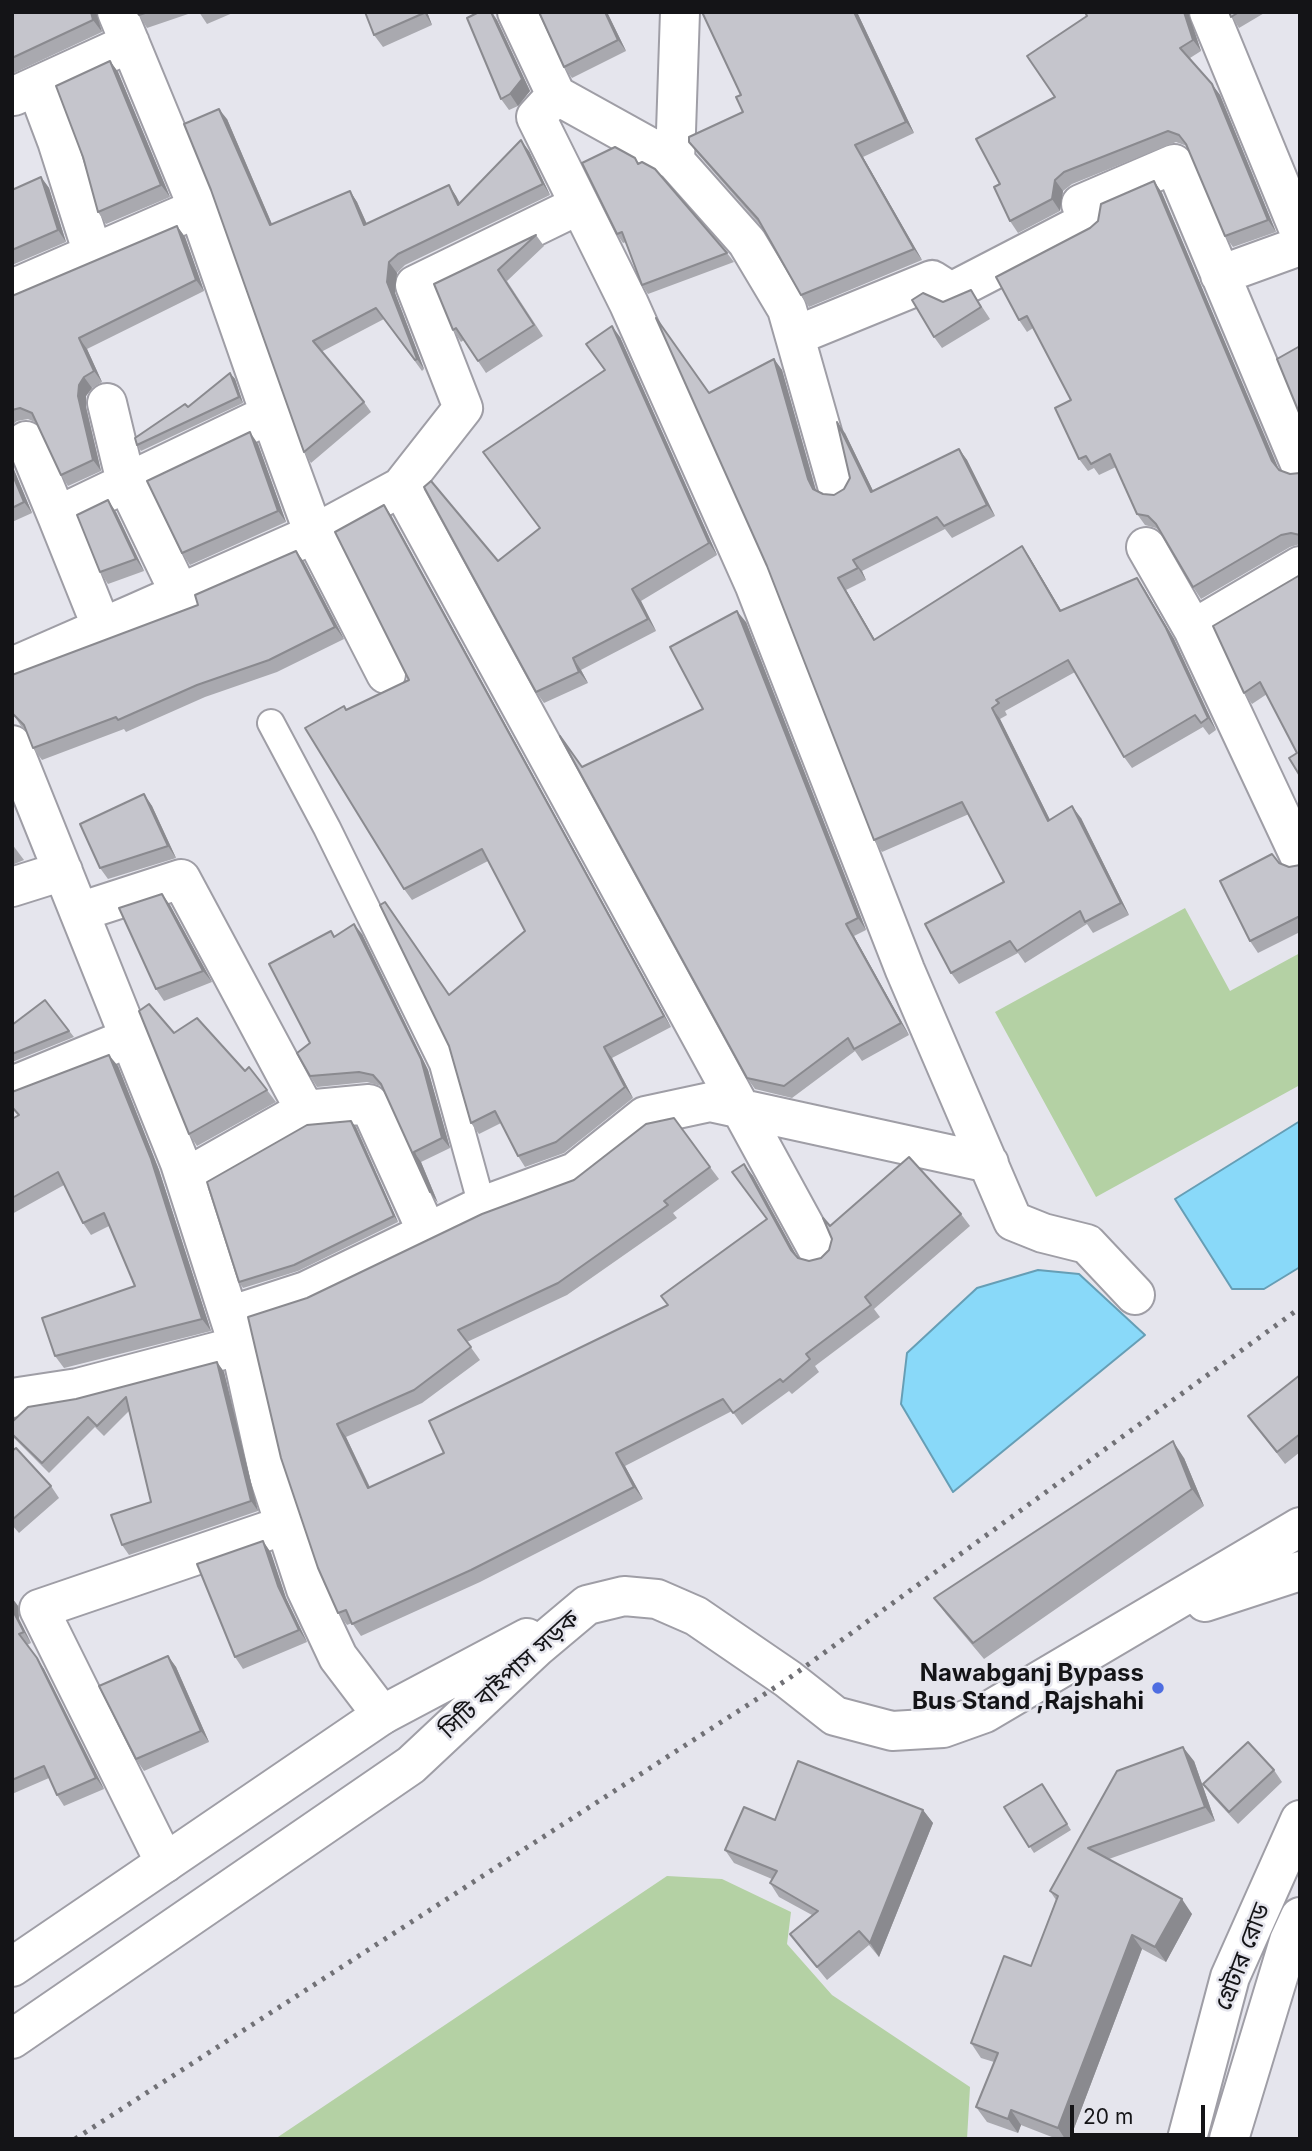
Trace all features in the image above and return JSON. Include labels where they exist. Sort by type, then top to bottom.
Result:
[{"type":"main road","points":[[517,12],[556,95],[675,161],[747,242],[787,309],[837,485]]},
{"type":"main road","points":[[675,161],[680,12]]},
{"type":"main road","points":[[1209,12],[1300,233]]},
{"type":"main road","points":[[93,254],[57,141],[24,92],[123,28],[198,208],[314,534],[386,674]]},
{"type":"main road","points":[[556,95],[536,117],[629,304],[755,586],[905,970],[1013,1221],[1043,1233],[1087,1244],[1136,1295]]},
{"type":"main road","points":[[795,336],[932,280],[951,292],[1088,221],[1081,204],[1174,164],[1300,464]]},
{"type":"main road","points":[[12,667],[314,534],[401,487],[463,408],[415,285],[579,205]]},
{"type":"main road","points":[[12,289],[198,208]]},
{"type":"main road","points":[[1220,275],[1300,246]]},
{"type":"main road","points":[[107,403],[126,482],[180,594]]},
{"type":"main road","points":[[57,516],[270,414]]},
{"type":"main road","points":[[26,441],[102,628]]},
{"type":"main road","points":[[401,487],[819,1252]]},
{"type":"main road","points":[[1146,547],[1193,629],[1300,857]]},
{"type":"main road","points":[[1193,629],[1300,566]]},
{"type":"main road","points":[[12,745],[185,1178],[233,1331],[270,1476],[306,1589],[338,1657],[383,1714]]},
{"type":"main road","points":[[12,887],[63,871]]},
{"type":"main road","points":[[79,912],[181,879],[305,1110]]},
{"type":"main road","points":[[12,1086],[129,1038]]},
{"type":"main road","points":[[12,1398],[78,1388],[233,1331],[306,1291],[482,1206],[575,1172],[645,1116],[710,1102],[989,1163]]},
{"type":"main road","points":[[185,1178],[305,1110],[369,1104],[427,1232]]},
{"type":"main road","points":[[165,1863],[39,1609],[285,1525]]},
{"type":"main road","points":[[1120,1632],[1300,1527]]},
{"type":"main road","points":[[1120,1632],[1300,1571]]},
{"type":"main road","name":"সিটি বাইপাস সড়ক","points":[[12,2039],[411,1765],[537,1647],[587,1605],[624,1595],[657,1599],[696,1616],[731,1638],[835,1716],[892,1731],[943,1728],[985,1713],[1120,1632]]},
{"type":"main road","points":[[12,1967],[383,1714],[587,1605]]},
{"type":"main road","name":"গ্রেটার রোড","points":[[1187,2139],[1230,1977],[1300,1820]]},
{"type":"main road","name":"গ্রেটার রোড","points":[[1229,2139],[1289,1941],[1300,1917]]},
{"type":"lane","points":[[271,723],[327,828],[443,1064],[482,1206]]},
{"type":"green space","points":[[1185,908],[1230,991],[1300,953],[1300,1085],[1096,1197],[995,1012]]},
{"type":"green space","points":[[667,1876],[722,1879],[791,1912],[787,1944],[832,1995],[970,2087],[967,2139],[275,2139]]},
{"type":"water","points":[[1300,1121],[1300,1267],[1264,1289],[1232,1289],[1175,1199]]},
{"type":"water","points":[[1038,1270],[1079,1274],[1145,1335],[953,1492],[901,1404],[907,1353],[977,1288]]},
{"type":"building","points":[[12,12],[91,12],[93,20],[12,58]]},
{"type":"building","points":[[365,12],[424,12],[424,13],[374,35]]},
{"type":"building","points":[[479,12],[491,12],[522,79],[510,94],[501,99],[467,18]]},
{"type":"building","points":[[539,12],[605,12],[618,40],[564,67]]},
{"type":"building","points":[[702,12],[854,12],[906,122],[855,145],[914,249],[801,295],[758,219],[689,142],[689,137],[743,112],[736,97],[741,95]]},
{"type":"building","points":[[1085,12],[1184,12],[1193,40],[1180,48],[1212,84],[1268,220],[1225,236],[1186,144],[1179,135],[1168,131],[1064,172],[1055,180],[1052,199],[1010,221],[994,187],[1000,184],[976,139],[1055,97],[1027,56],[1087,16]]},
{"type":"building","points":[[110,61],[161,185],[98,212],[83,157],[56,86]]},
{"type":"building","points":[[219,109],[270,225],[350,191],[364,225],[449,185],[458,205],[521,140],[543,184],[398,254],[389,262],[387,282],[417,359],[415,360],[376,308],[313,341],[364,402],[304,452],[211,190],[184,124]]},
{"type":"building","points":[[615,147],[635,158],[638,164],[642,162],[655,169],[727,253],[642,285],[622,232],[617,234],[582,163]]},
{"type":"building","points":[[41,177],[58,230],[12,250],[12,190]]},
{"type":"building","points":[[1154,181],[1272,461],[1279,470],[1290,474],[1300,473],[1300,535],[1281,535],[1193,587],[1156,524],[1148,516],[1137,514],[1110,454],[1091,464],[1086,456],[1079,459],[1055,408],[1071,400],[1027,316],[1019,320],[996,277],[1090,228],[1098,221],[1101,204]]},
{"type":"building","points":[[177,226],[196,280],[79,338],[94,371],[84,377],[79,385],[78,396],[93,460],[61,475],[32,413],[20,408],[12,410],[12,296]]},
{"type":"building","points":[[536,235],[498,270],[534,325],[478,361],[456,328],[453,330],[434,284]]},
{"type":"building","points":[[971,290],[981,307],[934,337],[912,300],[923,293],[943,302]]},
{"type":"building","points":[[656,318],[709,393],[774,359],[808,479],[813,489],[823,494],[834,495],[844,489],[850,478],[837,422],[871,492],[959,449],[987,505],[944,526],[937,517],[853,560],[858,568],[838,578],[874,640],[1022,546],[1060,611],[1137,578],[1166,628],[1208,718],[1201,723],[1195,715],[1124,757],[1068,660],[996,700],[999,703],[992,708],[1048,821],[1072,806],[1121,903],[1085,922],[1080,911],[1017,951],[1010,941],[951,973],[925,924],[1004,882],[962,802],[874,840],[767,566]]},
{"type":"building","points":[[612,326],[709,543],[632,589],[648,619],[573,658],[579,672],[536,692],[424,487],[431,481],[498,561],[540,528],[483,452],[605,370],[586,344]]},
{"type":"building","points":[[1300,346],[1300,415],[1277,359]]},
{"type":"building","points":[[230,373],[239,397],[137,445],[135,438],[185,404],[188,407]]},
{"type":"building","points":[[250,432],[278,511],[182,553],[147,481]]},
{"type":"building","points":[[12,473],[24,502],[12,508]]},
{"type":"building","points":[[108,500],[136,559],[100,572],[77,515]]},
{"type":"building","points":[[384,505],[664,1016],[604,1047],[625,1087],[556,1142],[518,1156],[495,1111],[471,1123],[449,1046],[380,905],[385,902],[449,995],[525,931],[482,849],[404,889],[305,728],[344,706],[346,710],[409,680],[335,532]]},
{"type":"building","points":[[296,551],[335,627],[269,660],[197,685],[118,720],[116,717],[33,748],[24,725],[12,713],[12,675],[198,605],[195,595]]},
{"type":"building","points":[[1300,575],[1300,776],[1289,758],[1297,753],[1260,682],[1244,693],[1213,626]]},
{"type":"building","points":[[737,611],[858,918],[846,924],[901,1023],[854,1049],[848,1038],[784,1086],[747,1078],[560,736],[582,767],[703,709],[670,647]]},
{"type":"building","points":[[144,794],[168,846],[100,868],[80,824]]},
{"type":"building","points":[[1272,854],[1279,863],[1289,867],[1300,865],[1300,916],[1250,941],[1220,881]]},
{"type":"building","points":[[162,894],[203,971],[156,989],[119,908]]},
{"type":"building","points":[[354,924],[421,1059],[442,1138],[414,1152],[430,1192],[381,1084],[373,1075],[359,1072],[310,1076],[297,1053],[310,1043],[269,964],[331,931],[334,937]]},
{"type":"building","points":[[45,1000],[69,1031],[12,1054],[12,1025]]},
{"type":"building","points":[[149,1004],[174,1033],[197,1018],[245,1071],[249,1067],[267,1090],[189,1134],[139,1011]]},
{"type":"building","points":[[109,1055],[151,1159],[202,1319],[55,1356],[42,1318],[135,1286],[104,1213],[83,1223],[58,1172],[12,1198],[12,1119],[19,1115],[12,1107],[12,1092]]},
{"type":"building","points":[[674,1118],[710,1167],[664,1201],[668,1205],[558,1283],[458,1330],[471,1347],[414,1390],[337,1424],[368,1488],[444,1453],[429,1421],[668,1305],[661,1296],[767,1219],[732,1172],[744,1164],[791,1250],[798,1258],[809,1261],[821,1258],[829,1250],[832,1239],[823,1218],[830,1226],[909,1157],[961,1214],[865,1297],[871,1305],[806,1354],[810,1359],[783,1382],[780,1379],[733,1413],[723,1399],[616,1453],[634,1487],[471,1570],[352,1624],[346,1610],[338,1613],[318,1568],[281,1458],[248,1317],[307,1298],[482,1214],[574,1180],[646,1124]]},
{"type":"building","points":[[351,1121],[394,1216],[294,1265],[239,1282],[207,1182],[307,1125]]},
{"type":"building","points":[[217,1362],[251,1501],[122,1545],[111,1515],[151,1502],[126,1397],[97,1426],[88,1417],[42,1463],[12,1434],[12,1422],[28,1407],[76,1399]]},
{"type":"building","points":[[1300,1375],[1300,1434],[1277,1452],[1248,1416]]},
{"type":"building","points":[[1173,1441],[1192,1489],[973,1643],[934,1598]]},
{"type":"building","points":[[16,1448],[51,1486],[12,1520],[12,1451]]},
{"type":"building","points":[[263,1541],[278,1586],[299,1630],[235,1657],[197,1564]]},
{"type":"building","points":[[12,1609],[24,1632],[19,1634],[37,1658],[96,1778],[57,1795],[44,1766],[12,1780]]},
{"type":"building","points":[[168,1656],[201,1731],[136,1759],[99,1686]]},
{"type":"building","points":[[1248,1742],[1274,1770],[1229,1812],[1203,1784]]},
{"type":"building","points":[[1183,1747],[1205,1807],[1088,1848],[1182,1899],[1155,1947],[1132,1935],[1058,2128],[1011,2110],[1008,2119],[976,2107],[998,2053],[971,2043],[1004,1956],[1031,1966],[1058,1896],[1050,1891],[1117,1771]]},
{"type":"building","points":[[798,1761],[923,1810],[870,1943],[859,1931],[817,1967],[790,1934],[818,1911],[770,1883],[777,1871],[725,1850],[744,1807],[775,1820]]},
{"type":"building","points":[[1042,1784],[1067,1824],[1029,1847],[1004,1807]]},
{"type":"railway","points":[[75,2139],[788,1679],[1300,1308]]},
{"type":"place","name":"Nawabganj Bypass Bus Stand ,Rajshahi","points":[[1158,1688]]}]
